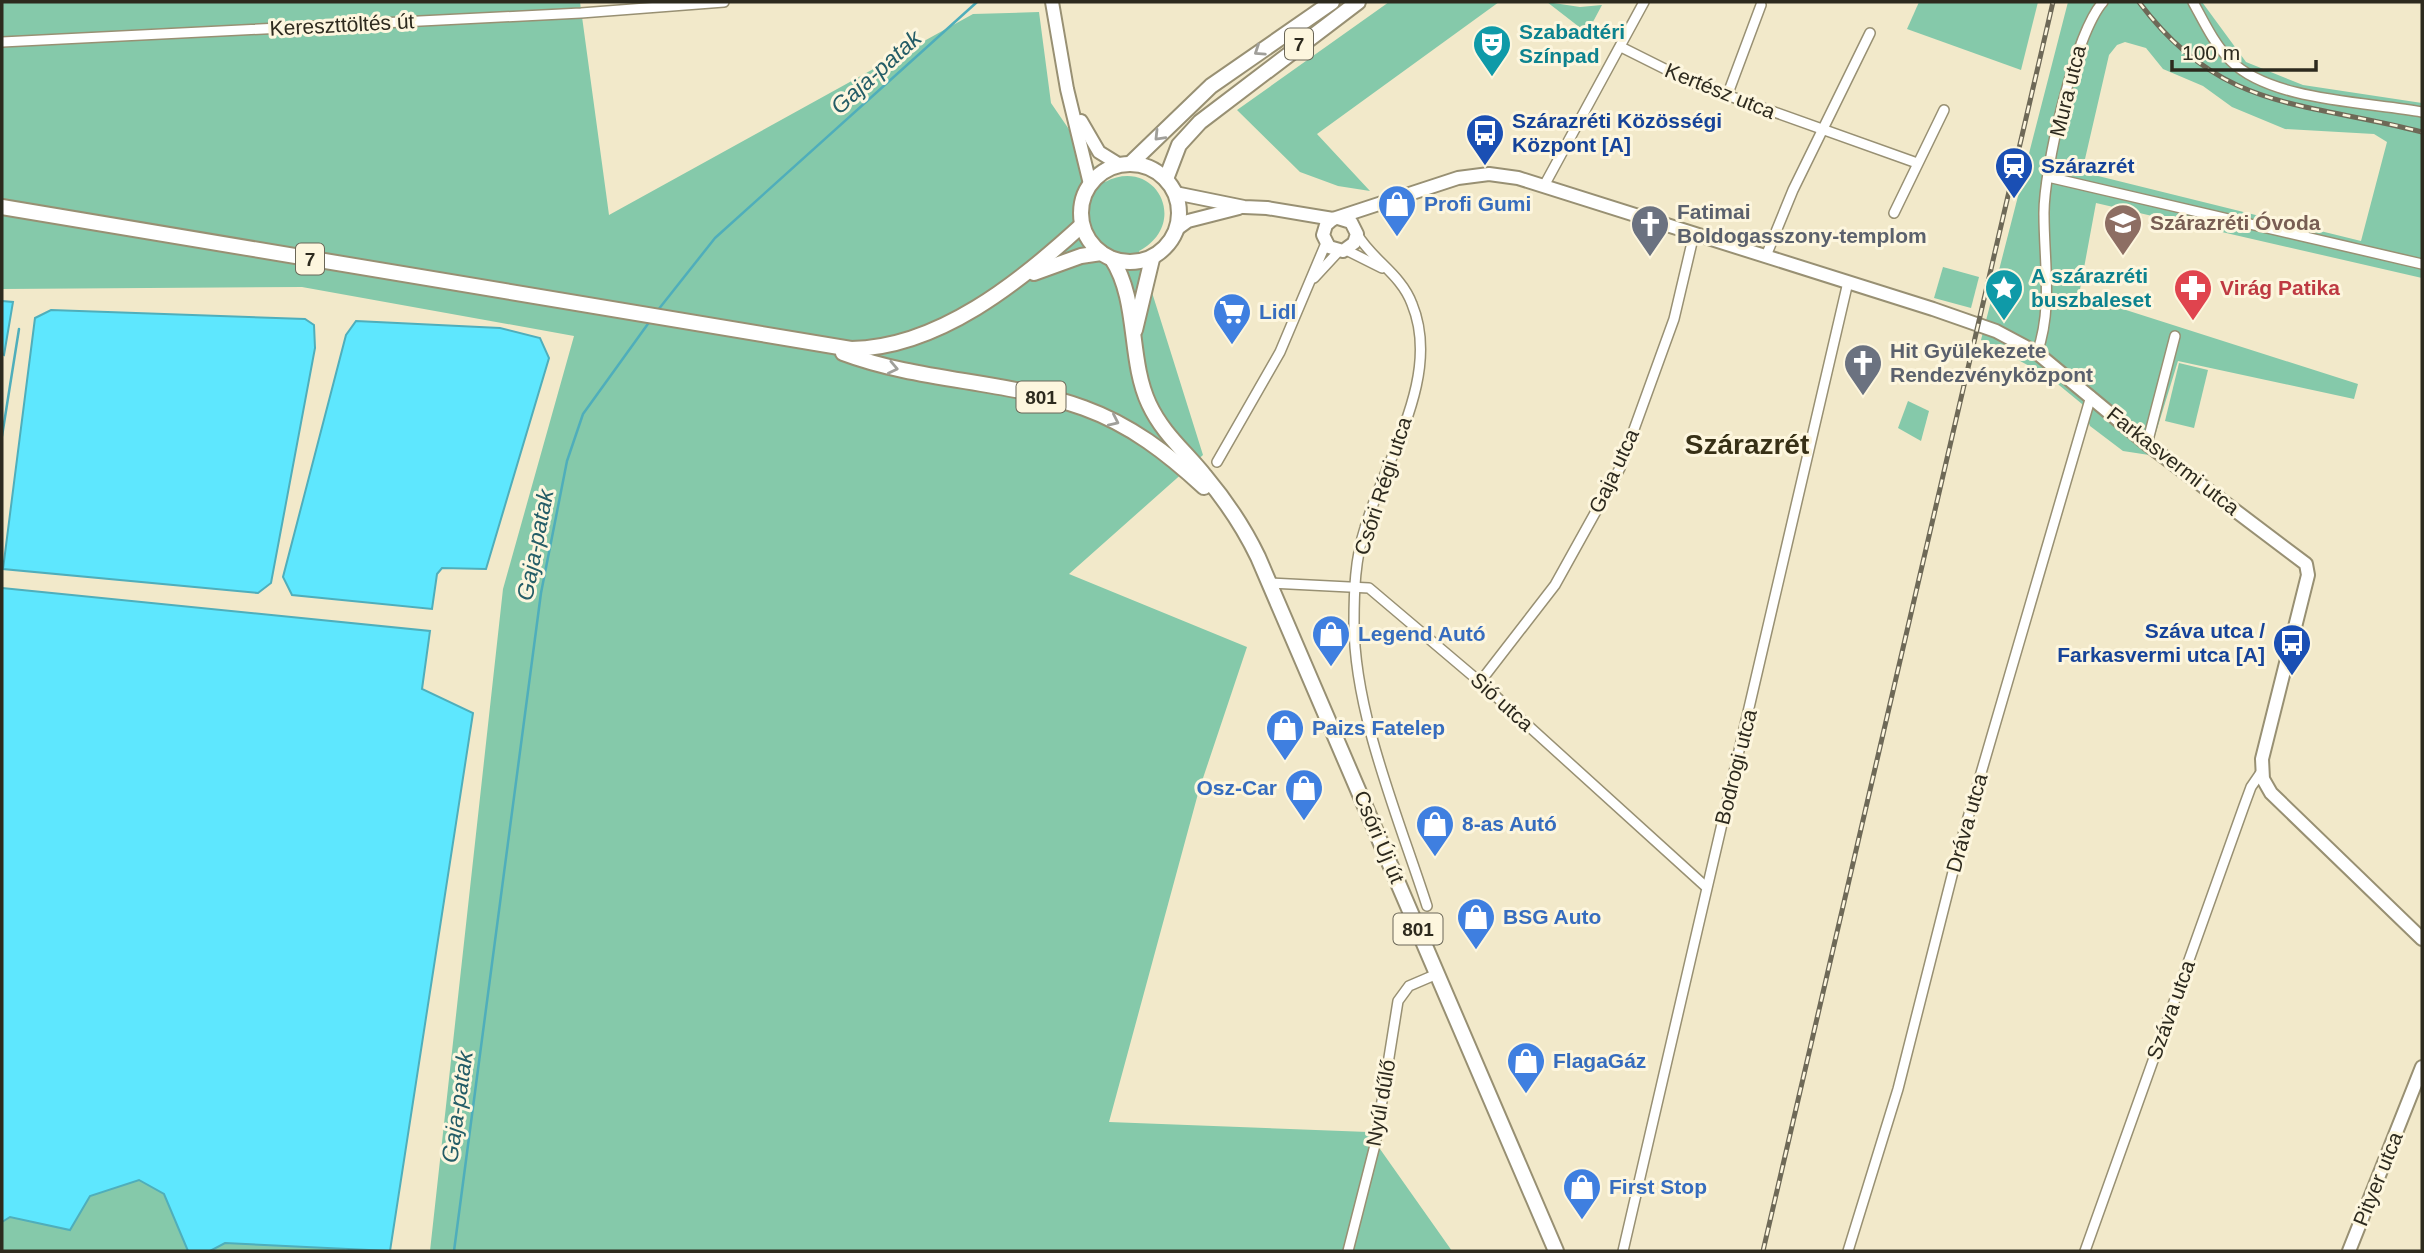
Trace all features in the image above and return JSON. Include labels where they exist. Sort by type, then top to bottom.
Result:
[{"type":"main road","name":"7","points":[[1090,184],[1104,172],[1125,164],[1208,89],[1332,2]]},
{"type":"main road","name":"7","points":[[1166,179],[1179,145],[1222,102],[1358,2]]},
{"type":"main road","points":[[1125,164],[1152,169],[1166,179],[1175,193],[1180,209],[1177,229],[1169,243],[1152,258]]},
{"type":"main road","points":[[1090,184],[1082,205],[1083,225],[1089,241],[1107,256]]},
{"type":"main road","name":"7","points":[[2,207],[828,347],[869,349],[917,338],[1023,277],[1081,256],[1107,256],[1133,262],[1152,258]]},
{"type":"main road","name":"7","points":[[1023,277],[1083,225]]},
{"type":"main road","name":"801","points":[[1107,256],[1124,286],[1141,386],[1162,428],[1227,505]]},
{"type":"main road","name":"801","points":[[1133,338],[1152,258]]},
{"type":"main road","name":"801","points":[[828,347],[890,368],[1031,394],[1083,408],[1154,443],[1227,505]]},
{"type":"main road","name":"Csóri Új út","points":[[1227,505],[1270,583],[1556,1251]]},
{"type":"street","name":"Kereszttöltés út","points":[[2,42],[581,13],[724,2]]},
{"type":"street","points":[[1052,2],[1067,89],[1090,184]]},
{"type":"street","points":[[1545,184],[1644,2]]},
{"type":"street","name":"Mura utca","points":[[2037,353],[2044,333],[2047,296],[2043,214],[2048,177],[2074,60],[2089,20],[2103,2]]},
{"type":"street","points":[[2193,2],[2224,53],[2248,74],[2274,85],[2340,101],[2422,112]]},
{"type":"street","points":[[1727,96],[1761,5]]},
{"type":"street","points":[[1766,256],[1822,129],[1870,33]]},
{"type":"street","name":"Kertész utca","points":[[1621,47],[1671,73],[1727,96],[1917,163]]},
{"type":"street","points":[[1067,89],[1088,138],[1105,158],[1125,164]]},
{"type":"street","points":[[1894,213],[1944,110]]},
{"type":"street","name":"Farkasvermi utca","points":[[1335,218],[1475,174],[1501,175],[1545,184],[1996,331],[2037,353],[2147,444],[2306,564],[2308,575],[2262,771]]},
{"type":"street","points":[[2048,177],[2422,264]]},
{"type":"street","points":[[1175,193],[1244,207],[1347,219],[1356,232],[1354,243],[1310,282]]},
{"type":"street","name":"Farkasvermi utca","points":[[1356,232],[1367,214],[1379,206]]},
{"type":"street","points":[[1177,229],[1188,221],[1244,207]]},
{"type":"street","points":[[1293,214],[1343,250]]},
{"type":"street","points":[[1217,462],[1270,371],[1310,282],[1325,239],[1326,225],[1335,218]]},
{"type":"street","name":"Csóri Régi utca","points":[[1356,232],[1405,288],[1414,309],[1420,349],[1419,367],[1409,408],[1364,529],[1356,586],[1355,645],[1364,701],[1427,906]]},
{"type":"street","name":"Gaja utca","points":[[1480,682],[1555,586],[1620,468],[1674,319],[1695,234]]},
{"type":"street","name":"Csóri Régi utca","points":[[1343,250],[1393,275]]},
{"type":"street","name":"Bodrogi utca","points":[[1623,1251],[1705,886],[1737,768],[1848,282]]},
{"type":"street","points":[[2147,444],[2175,336]]},
{"type":"street","name":"Dráva utca","points":[[1848,1251],[1898,1089],[1958,852],[2091,396]]},
{"type":"street","name":"Sió utca","points":[[1270,583],[1369,588],[1480,682],[1705,886]]},
{"type":"street","points":[[2262,771],[2271,793],[2422,939]]},
{"type":"street","name":"Száva utca","points":[[2085,1251],[2244,806],[2262,771]]},
{"type":"street","name":"Nyúl dűlő","points":[[1349,1251],[1374,1145],[1398,1001],[1409,986],[1437,974]]},
{"type":"street","name":"Pityer utca","points":[[2349,1251],[2422,1067]]},
{"type":"green space","points":[[2,2],[580,2],[609,215],[973,14],[1039,12],[1051,103],[1105,182],[1123,176],[1139,178],[1151,185],[1160,196],[1164,210],[1163,225],[1155,239],[1139,251],[1203,455],[1069,574],[1247,647],[1199,790],[1109,1122],[1368,1132],[1452,1251],[430,1251],[503,589],[574,336],[302,287],[2,289]]},
{"type":"green space","points":[[1389,2],[1499,2],[1317,134],[1370,191],[1338,186],[1300,172],[1237,110]]},
{"type":"green space","points":[[1547,2],[1580,7],[1602,5],[1587,33]]},
{"type":"green space","points":[[1919,2],[2038,2],[2021,70],[1907,29]]},
{"type":"green space","points":[[2068,2],[2202,2],[2246,62],[2303,85],[2422,103],[2422,278],[2096,203],[2079,295],[2358,384],[2354,399],[2178,361],[2149,455],[2123,451],[2090,426],[2082,404],[2048,376],[1981,340]],"holes":[[[2125,42],[2146,48],[2163,69],[2203,86],[2232,107],[2285,129],[2374,134],[2387,142],[2361,241],[2082,172],[2109,55],[2117,45]]]},
{"type":"green space","points":[[1943,267],[1979,277],[1971,308],[1934,298]]},
{"type":"green space","points":[[2179,363],[2208,370],[2194,428],[2165,421]]},
{"type":"green space","points":[[1908,401],[1929,411],[1921,441],[1898,428]]},
{"type":"green space","points":[[139,1180],[164,1194],[188,1251],[2,1251],[2,1222],[10,1217],[70,1230],[90,1196]]},
{"type":"green space","points":[[225,1243],[344,1249],[347,1251],[210,1251]]},
{"type":"water","points":[[2,301],[13,302],[4,355],[2,354]]},
{"type":"water","points":[[51,310],[305,319],[314,325],[315,348],[271,583],[258,593],[3,569],[35,318]]},
{"type":"water","points":[[356,321],[500,328],[540,338],[549,358],[486,569],[442,568],[437,574],[432,609],[292,595],[283,577],[346,335]]},
{"type":"water","points":[[2,588],[430,631],[422,689],[473,713],[390,1251],[225,1243],[210,1251],[188,1251],[164,1194],[139,1180],[90,1196],[70,1230],[10,1217],[2,1222]]},
{"type":"waterway","name":"Gaja-patak","points":[[658,310],[715,238],[977,2]]},
{"type":"waterway","name":"Gaja-patak","points":[[454,1251],[541,593],[567,461],[583,414],[650,321]]},
{"type":"waterway","points":[[2,436],[19,329]]},
{"type":"railway","points":[[1763,1251],[2053,2]]},
{"type":"railway","points":[[2139,2],[2170,38],[2201,64],[2233,83],[2267,97],[2422,132]]},
{"type":"place","name":"Szabadtéri Színpad","points":[[1492,78]]},
{"type":"place","name":"Szárazréti Közösségi Központ [A]","points":[[1485,167]]},
{"type":"place","name":"Szárazrét","points":[[2014,200]]},
{"type":"place","name":"Profi Gumi","points":[[1397,238]]},
{"type":"place","name":"Szárazréti Óvoda","points":[[2123,257]]},
{"type":"place","name":"Fatimai Boldogasszony-templom","points":[[1650,258]]},
{"type":"place","name":"A szárazréti buszbaleset","points":[[2004,322]]},
{"type":"place","name":"Virág Patika","points":[[2193,322]]},
{"type":"place","name":"Lidl","points":[[1232,346]]},
{"type":"place","name":"Hit Gyülekezete Rendezvényközpont","points":[[1863,397]]},
{"type":"place","name":"Legend Autó","points":[[1331,668]]},
{"type":"place","name":"Száva utca / Farkasvermi utca [A]","points":[[2292,677]]},
{"type":"place","name":"Paizs Fatelep","points":[[1285,762]]},
{"type":"place","name":"Osz-Car","points":[[1304,822]]},
{"type":"place","name":"8-as Autó","points":[[1435,858]]},
{"type":"place","name":"BSG Auto","points":[[1476,951]]},
{"type":"place","name":"FlagaGáz","points":[[1526,1095]]},
{"type":"place","name":"First Stop","points":[[1582,1221]]},
{"type":"district","name":"Szárazrét","points":[[1747,444]]}]
